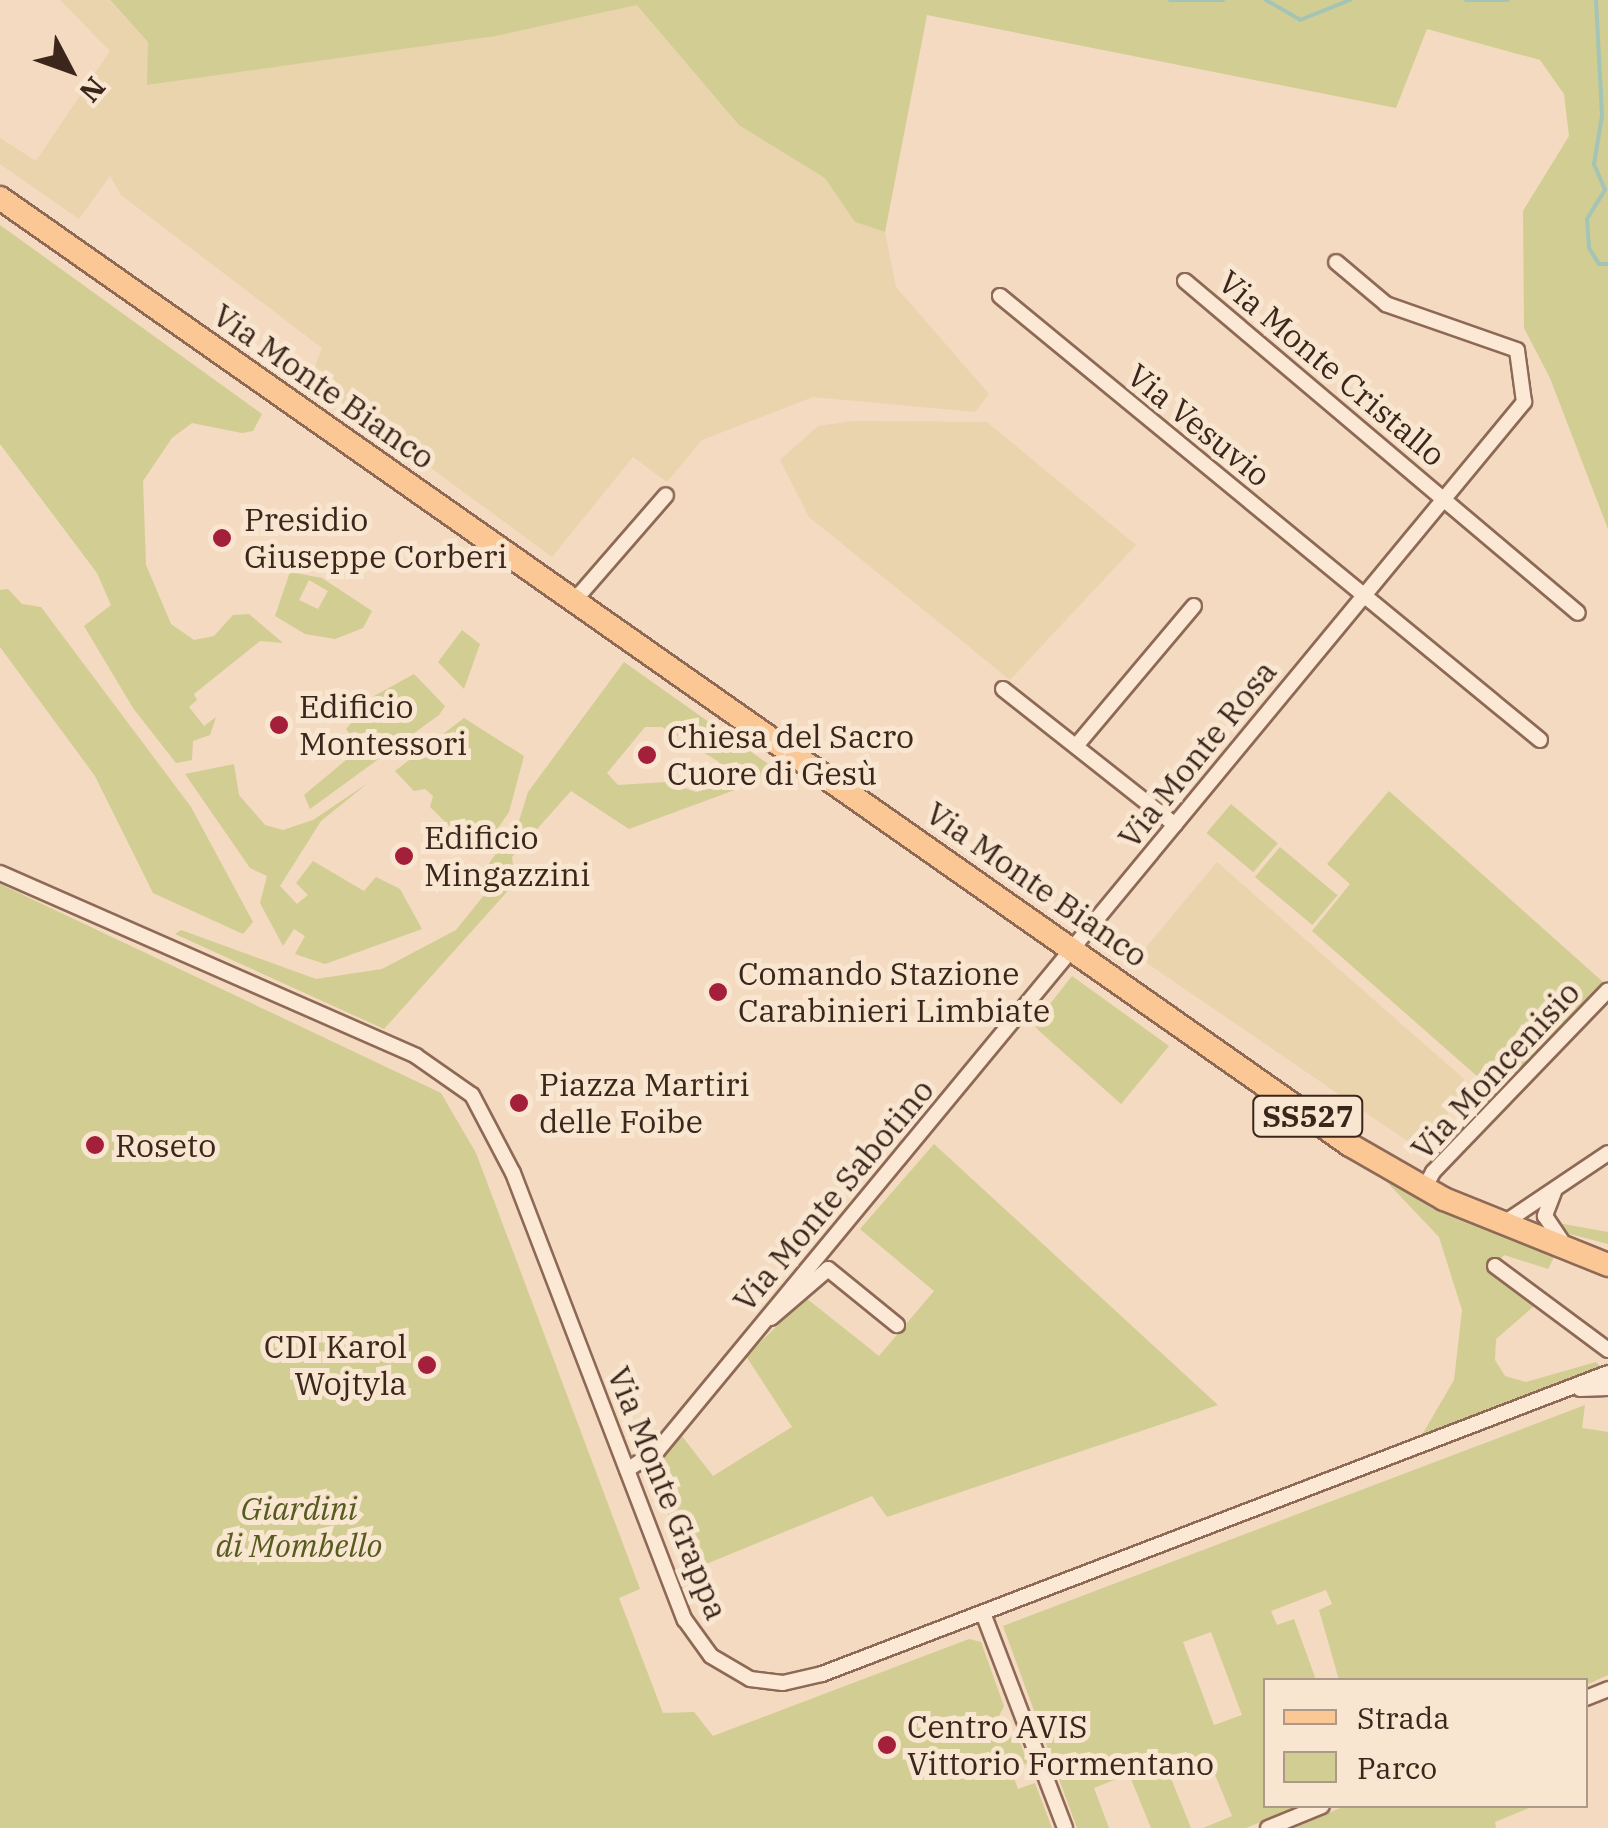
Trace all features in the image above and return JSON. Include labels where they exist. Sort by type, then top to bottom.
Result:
[{"type":"main road","name":"Via Monte Bianco","points":[[0,198],[1074,948],[1332,1133],[1424,1189],[1608,1265]]},
{"type":"main road","name":"Via Monte Bianco","points":[[1565,1244],[1608,1250]]},
{"type":"street","name":"Via Monte Rosa","points":[[1074,948],[1524,402],[1517,350],[1386,304],[1336,262]]},
{"type":"street","name":"Via Monte Cristallo","points":[[1185,281],[1445,496]]},
{"type":"street","name":"Via Vesuvio","points":[[1000,296],[1364,596]]},
{"type":"street","points":[[574,600],[666,495]]},
{"type":"street","points":[[1445,496],[1578,613]]},
{"type":"street","points":[[1364,596],[1540,740]]},
{"type":"street","points":[[1076,746],[1194,606]]},
{"type":"street","points":[[1003,689],[1175,825]]},
{"type":"street","name":"Via Monte Grappa","points":[[0,873],[416,1056],[459,1083],[486,1117],[513,1173],[693,1635],[740,1675],[766,1682],[800,1681],[1608,1373]]},
{"type":"street","name":"Via Monte Sabotino","points":[[627,1470],[650,1458],[1074,948]]},
{"type":"street","name":"Via Moncenisio","points":[[1424,1189],[1433,1172],[1608,990]]},
{"type":"street","points":[[1504,1224],[1608,1152]]},
{"type":"street","points":[[1562,1184],[1550,1196],[1545,1216],[1565,1244]]},
{"type":"street","points":[[1495,1266],[1608,1350]]},
{"type":"street","points":[[758,1326],[828,1269],[897,1325]]},
{"type":"street","name":"Via Monte Grappa","points":[[1569,1391],[1608,1388]]},
{"type":"street","points":[[983,1612],[1065,1828]]},
{"type":"street","points":[[1268,1828],[1317,1808]]},
{"type":"shaded area","points":[[60,0],[109,0],[148,42],[148,85],[496,36],[637,5],[826,178],[855,222],[885,232],[896,287],[989,394],[975,412],[813,397],[702,440],[667,482],[633,457],[552,557],[310,379],[322,348],[121,195],[110,176],[79,219],[0,164],[0,138],[36,161],[110,51]]},
{"type":"shaded area","points":[[854,421],[987,422],[1136,545],[1010,680],[809,517],[780,460],[818,426]]},
{"type":"shaded area","points":[[1217,862],[1471,1085],[1419,1149],[1138,957]]},
{"type":"green space","points":[[110,0],[1608,0],[1608,529],[1550,378],[1524,328],[1523,211],[1569,136],[1564,94],[1540,60],[1427,29],[1396,108],[927,15],[885,232],[855,222],[825,178],[739,125],[637,5],[496,36],[147,85],[148,42]]},
{"type":"green space","points":[[0,225],[262,414],[253,431],[242,433],[192,423],[172,438],[143,481],[146,565],[171,624],[194,640],[214,636],[233,615],[249,614],[283,643],[260,641],[194,694],[197,700],[189,707],[204,726],[216,717],[210,735],[193,741],[192,760],[176,763],[133,708],[84,626],[111,605],[97,573],[0,444]]},
{"type":"green space","points":[[290,572],[322,578],[372,611],[363,628],[335,639],[305,634],[275,616]],"holes":[[[309,580],[328,591],[318,609],[299,600]]]},
{"type":"green space","points":[[8,589],[22,604],[41,607],[191,807],[253,922],[243,934],[153,893],[95,776],[0,647],[0,590]]},
{"type":"green space","points":[[462,630],[480,644],[464,689],[438,662]]},
{"type":"green space","points":[[624,662],[781,773],[629,829],[571,791],[512,857],[515,883],[384,1029],[175,934],[181,930],[316,979],[382,969],[456,930],[489,889],[489,863],[518,824],[528,792]],"holes":[[[645,727],[662,727],[719,762],[711,788],[696,792],[666,782],[618,785],[607,773]]]},
{"type":"green space","points":[[414,674],[445,706],[439,715],[310,809],[304,795],[352,755],[348,749],[356,742],[346,729],[359,714],[369,718],[374,696]]},
{"type":"green space","points":[[464,718],[524,756],[509,812],[487,844],[466,842],[430,807],[433,796],[425,789],[414,791],[395,771]]},
{"type":"green space","points":[[234,764],[239,795],[265,825],[283,830],[313,820],[368,783],[321,821],[280,886],[297,904],[308,895],[296,883],[313,861],[364,891],[376,877],[400,889],[422,929],[325,964],[295,954],[305,936],[294,929],[283,946],[260,903],[267,876],[250,868],[185,774]]},
{"type":"green space","points":[[1389,791],[1603,982],[1503,1099],[1312,931],[1350,884],[1327,864]]},
{"type":"green space","points":[[1231,804],[1278,843],[1253,872],[1207,833]]},
{"type":"green space","points":[[1280,847],[1337,895],[1312,925],[1255,877]]},
{"type":"green space","name":"Giardini di Mombello","points":[[0,884],[441,1093],[476,1153],[640,1589],[619,1598],[663,1713],[694,1712],[713,1736],[969,1639],[981,1642],[1004,1706],[999,1716],[1003,1731],[1017,1735],[1028,1763],[1011,1770],[1018,1789],[1035,1783],[1052,1828],[0,1828]]},
{"type":"green space","points":[[1072,976],[1169,1046],[1121,1104],[1037,1029],[1035,1023]]},
{"type":"green space","points":[[934,1144],[1218,1405],[887,1517],[872,1496],[689,1571],[649,1464],[678,1431],[713,1476],[792,1427],[746,1356],[806,1298],[879,1356],[934,1291],[860,1229]]},
{"type":"green space","points":[[1385,1180],[1555,1255],[1548,1269],[1504,1255],[1492,1270],[1534,1306],[1496,1339],[1495,1360],[1505,1376],[1526,1382],[1596,1362],[1601,1368],[1419,1440],[1454,1380],[1462,1310],[1439,1237]]},
{"type":"green space","points":[[1552,1222],[1608,1232],[1608,1244],[1562,1232]]},
{"type":"green space","points":[[1585,1405],[1582,1428],[1608,1432],[1608,1675],[1588,1684],[1588,1678],[1338,1678],[1319,1610],[1332,1604],[1326,1590],[1271,1611],[1277,1625],[1294,1619],[1315,1678],[1263,1678],[1263,1808],[1295,1808],[1246,1828],[1203,1828],[1232,1816],[1207,1755],[1168,1771],[1191,1828],[1151,1828],[1129,1774],[1094,1788],[1109,1828],[1077,1828],[1003,1626]],"holes":[[[1211,1632],[1242,1715],[1214,1725],[1183,1642]]]},
{"type":"green space","points":[[1340,1808],[1529,1808],[1495,1822],[1496,1828],[1293,1828]]},
{"type":"waterway","points":[[1170,0],[1223,0]]},
{"type":"waterway","points":[[1266,0],[1300,20],[1350,0]]},
{"type":"waterway","points":[[1466,0],[1508,0]]},
{"type":"waterway","points":[[1596,0],[1602,116],[1594,164],[1605,190],[1587,219],[1589,248],[1599,264],[1608,264]]},
{"type":"place","name":"Presidio Giuseppe Corberi","points":[[222,538]]},
{"type":"place","name":"Edificio Montessori","points":[[279,725]]},
{"type":"place","name":"Chiesa del Sacro Cuore di Gesù","points":[[647,755]]},
{"type":"place","name":"Edificio Mingazzini","points":[[404,856]]},
{"type":"place","name":"Comando Stazione Carabinieri Limbiate","points":[[718,992]]},
{"type":"place","name":"Piazza Martiri delle Foibe","points":[[519,1103]]},
{"type":"place","name":"Roseto","points":[[95,1145]]},
{"type":"place","name":"CDI Karol Wojtyla","points":[[427,1365]]},
{"type":"place","name":"Centro AVIS Vittorio Formentano","points":[[887,1745]]}]
